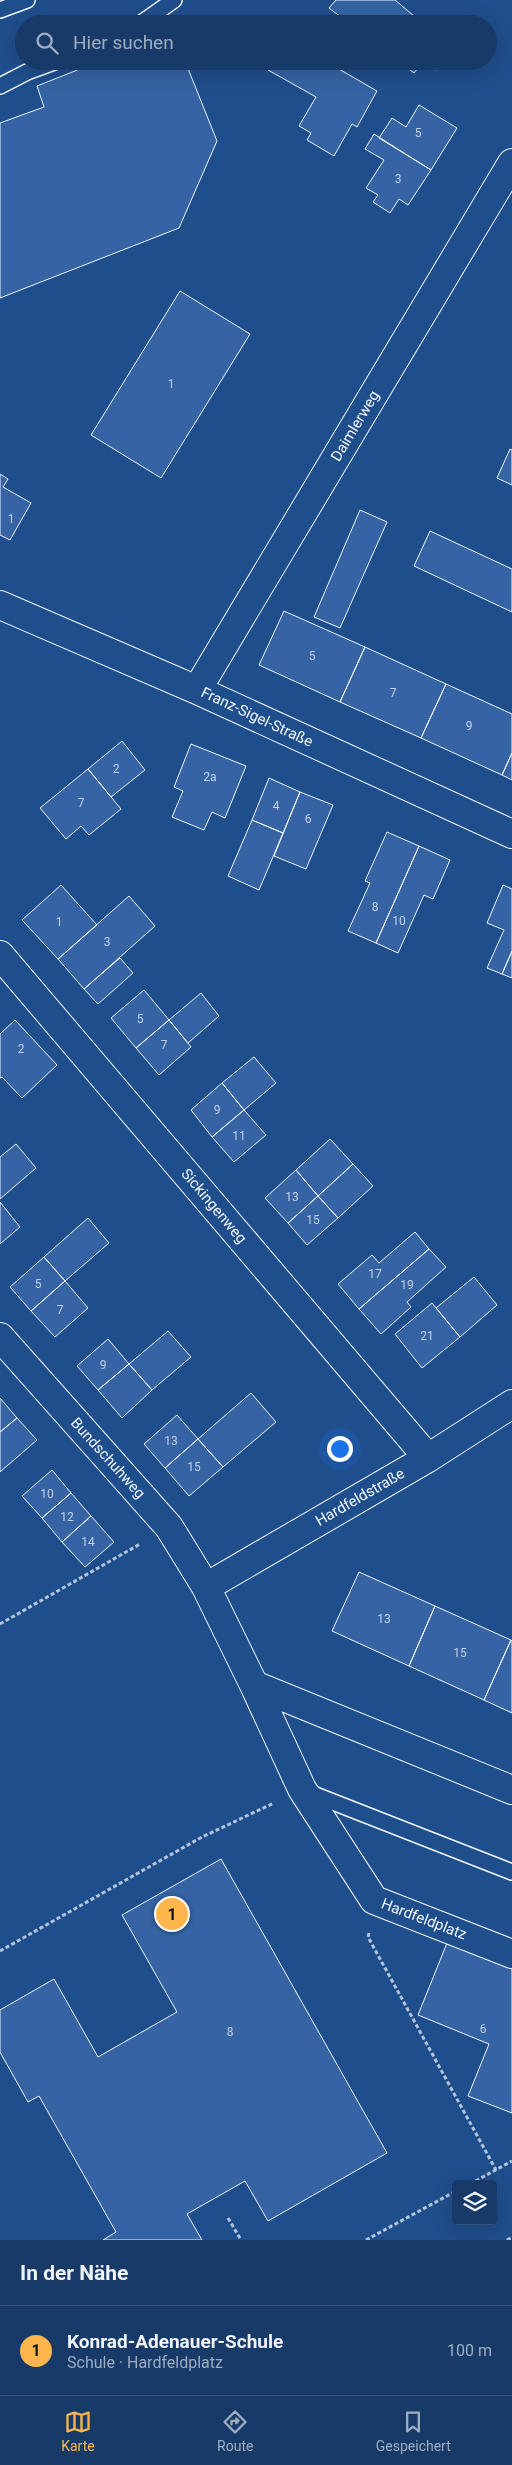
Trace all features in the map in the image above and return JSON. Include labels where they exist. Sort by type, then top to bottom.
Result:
[{"type":"street","name":"Daimlerweg","points":[[198,690],[512,163]]},
{"type":"street","name":"Franz-Sigel-Straße","points":[[0,605],[198,690],[512,834]]},
{"type":"street","name":"Sickingenweg","points":[[0,955],[428,1458]]},
{"type":"street","name":"Bundschuhweg","points":[[0,1337],[169,1527],[206,1587]]},
{"type":"street","name":"Hardfeldstraße","points":[[206,1587],[428,1458],[512,1404]]},
{"type":"street","name":"Hardfeldplatz","points":[[206,1587],[254,1684],[302,1790],[374,1900],[512,1954]]},
{"type":"street","points":[[254,1684],[512,1790]]},
{"type":"lane","points":[[0,10],[27,0]]},
{"type":"lane","points":[[153,15],[174,0]]},
{"type":"lane","points":[[0,86],[32,70]]},
{"type":"lane","points":[[302,1790],[512,1872]]},
{"type":"path","points":[[0,1624],[169,1527]]},
{"type":"path","points":[[0,1951],[202,1837],[302,1790]]},
{"type":"path","points":[[374,1900],[368,1937],[496,2170]]},
{"type":"path","points":[[477,2180],[512,2161]]},
{"type":"path","points":[[366,2240],[452,2193]]},
{"type":"path","points":[[228,2218],[241,2240]]},
{"type":"path","points":[[507,2240],[512,2237]]},
{"type":"building","points":[[336,0],[395,0],[413,15],[338,15],[329,8]]},
{"type":"building","points":[[77,70],[189,70],[217,141],[179,228],[0,298],[0,123],[44,107],[37,86]]},
{"type":"building","points":[[268,70],[341,70],[377,91],[357,127],[352,124],[334,156],[307,140],[311,133],[299,126],[316,97]]},
{"type":"building","points":[[419,105],[457,128],[431,170],[379,138],[392,118],[406,127]]},
{"type":"building","points":[[374,134],[431,170],[408,205],[399,199],[390,213],[373,202],[378,195],[366,188],[384,160],[365,149]]},
{"type":"building","points":[[180,291],[250,334],[161,478],[91,435]]},
{"type":"building","points":[[510,449],[512,450],[512,485],[497,478]]},
{"type":"building","points":[[0,474],[8,479],[3,487],[31,503],[10,540],[0,535]]},
{"type":"building","points":[[360,510],[387,522],[340,628],[314,617]]},
{"type":"building","points":[[430,531],[512,569],[512,612],[414,566]]},
{"type":"building","points":[[284,611],[365,647],[340,702],[259,665]]},
{"type":"building","points":[[365,647],[446,684],[421,738],[340,702]]},
{"type":"building","points":[[446,684],[512,714],[512,753],[502,775],[421,738]]},
{"type":"building","points":[[122,741],[145,770],[111,797],[88,769]]},
{"type":"building","points":[[191,744],[246,766],[225,818],[212,812],[204,830],[172,817],[183,791],[174,787]]},
{"type":"building","points":[[512,753],[512,780],[502,775]]},
{"type":"building","points":[[88,769],[121,809],[89,835],[81,826],[66,839],[40,808]]},
{"type":"building","points":[[269,778],[300,792],[283,833],[252,820]]},
{"type":"building","points":[[300,792],[333,805],[306,869],[274,856]]},
{"type":"building","points":[[252,820],[283,833],[259,890],[228,876]]},
{"type":"building","points":[[387,832],[419,846],[376,943],[348,931],[370,883],[365,881]]},
{"type":"building","points":[[419,846],[450,860],[433,899],[424,895],[398,953],[376,943]]},
{"type":"building","points":[[61,885],[97,925],[58,959],[22,920]]},
{"type":"building","points":[[503,885],[512,889],[512,951],[502,974],[487,968],[504,930],[487,923]]},
{"type":"building","points":[[129,896],[155,926],[84,989],[58,959]]},
{"type":"building","points":[[512,951],[512,978],[502,974]]},
{"type":"building","points":[[120,958],[133,973],[98,1004],[84,989]]},
{"type":"building","points":[[144,990],[169,1020],[136,1048],[111,1018]]},
{"type":"building","points":[[201,993],[219,1016],[188,1043],[169,1020]]},
{"type":"building","points":[[15,1020],[57,1065],[22,1098],[2,1077],[0,1078],[0,1034]]},
{"type":"building","points":[[169,1020],[191,1047],[159,1075],[136,1048]]},
{"type":"building","points":[[254,1057],[276,1083],[244,1110],[222,1083]]},
{"type":"building","points":[[222,1083],[244,1110],[212,1137],[191,1110]]},
{"type":"building","points":[[244,1110],[266,1135],[234,1162],[212,1137]]},
{"type":"building","points":[[330,1139],[353,1164],[318,1196],[296,1170]]},
{"type":"building","points":[[16,1144],[36,1168],[0,1199],[0,1157]]},
{"type":"building","points":[[353,1164],[373,1186],[338,1218],[318,1196]]},
{"type":"building","points":[[296,1170],[318,1196],[288,1223],[265,1198]]},
{"type":"building","points":[[318,1196],[338,1218],[307,1245],[288,1223]]},
{"type":"building","points":[[0,1202],[20,1227],[0,1244]]},
{"type":"building","points":[[88,1218],[109,1243],[65,1281],[44,1257]]},
{"type":"building","points":[[415,1232],[429,1249],[359,1309],[338,1284],[372,1255],[379,1263]]},
{"type":"building","points":[[429,1249],[446,1267],[407,1302],[411,1307],[381,1334],[359,1309]]},
{"type":"building","points":[[44,1257],[65,1281],[31,1311],[10,1287]]},
{"type":"building","points":[[474,1277],[497,1305],[460,1337],[436,1308]]},
{"type":"building","points":[[65,1281],[88,1308],[55,1337],[31,1311]]},
{"type":"building","points":[[432,1303],[460,1337],[422,1368],[395,1334]]},
{"type":"building","points":[[168,1331],[191,1357],[152,1390],[129,1364]]},
{"type":"building","points":[[108,1339],[129,1364],[98,1390],[77,1366]]},
{"type":"building","points":[[129,1364],[152,1390],[122,1418],[98,1390]]},
{"type":"building","points":[[251,1393],[276,1422],[223,1467],[198,1439]]},
{"type":"building","points":[[0,1398],[17,1418],[0,1432]]},
{"type":"building","points":[[177,1415],[198,1439],[165,1468],[144,1444]]},
{"type":"building","points":[[17,1418],[37,1440],[0,1472],[0,1432]]},
{"type":"building","points":[[198,1439],[223,1467],[189,1496],[165,1468]]},
{"type":"building","points":[[52,1470],[71,1493],[42,1518],[22,1496]]},
{"type":"building","points":[[71,1493],[91,1516],[62,1542],[42,1518]]},
{"type":"building","points":[[91,1516],[114,1542],[85,1567],[62,1542]]},
{"type":"building","points":[[359,1572],[435,1606],[409,1666],[332,1631]]},
{"type":"building","points":[[435,1606],[511,1640],[484,1700],[409,1666]]},
{"type":"building","points":[[512,1641],[512,1713],[484,1700]]},
{"type":"building","points":[[221,1859],[387,2153],[268,2221],[245,2181],[187,2214],[202,2240],[103,2240],[116,2232],[39,2096],[28,2102],[0,2052],[0,2010],[54,1979],[98,2057],[177,2012],[122,1915]]},
{"type":"building","points":[[447,1943],[512,1969],[512,2113],[468,2096],[489,2044],[418,2015]]},
{"type":"place","name":"Konrad-Adenauer-Schule","points":[[172,1914]]}]
